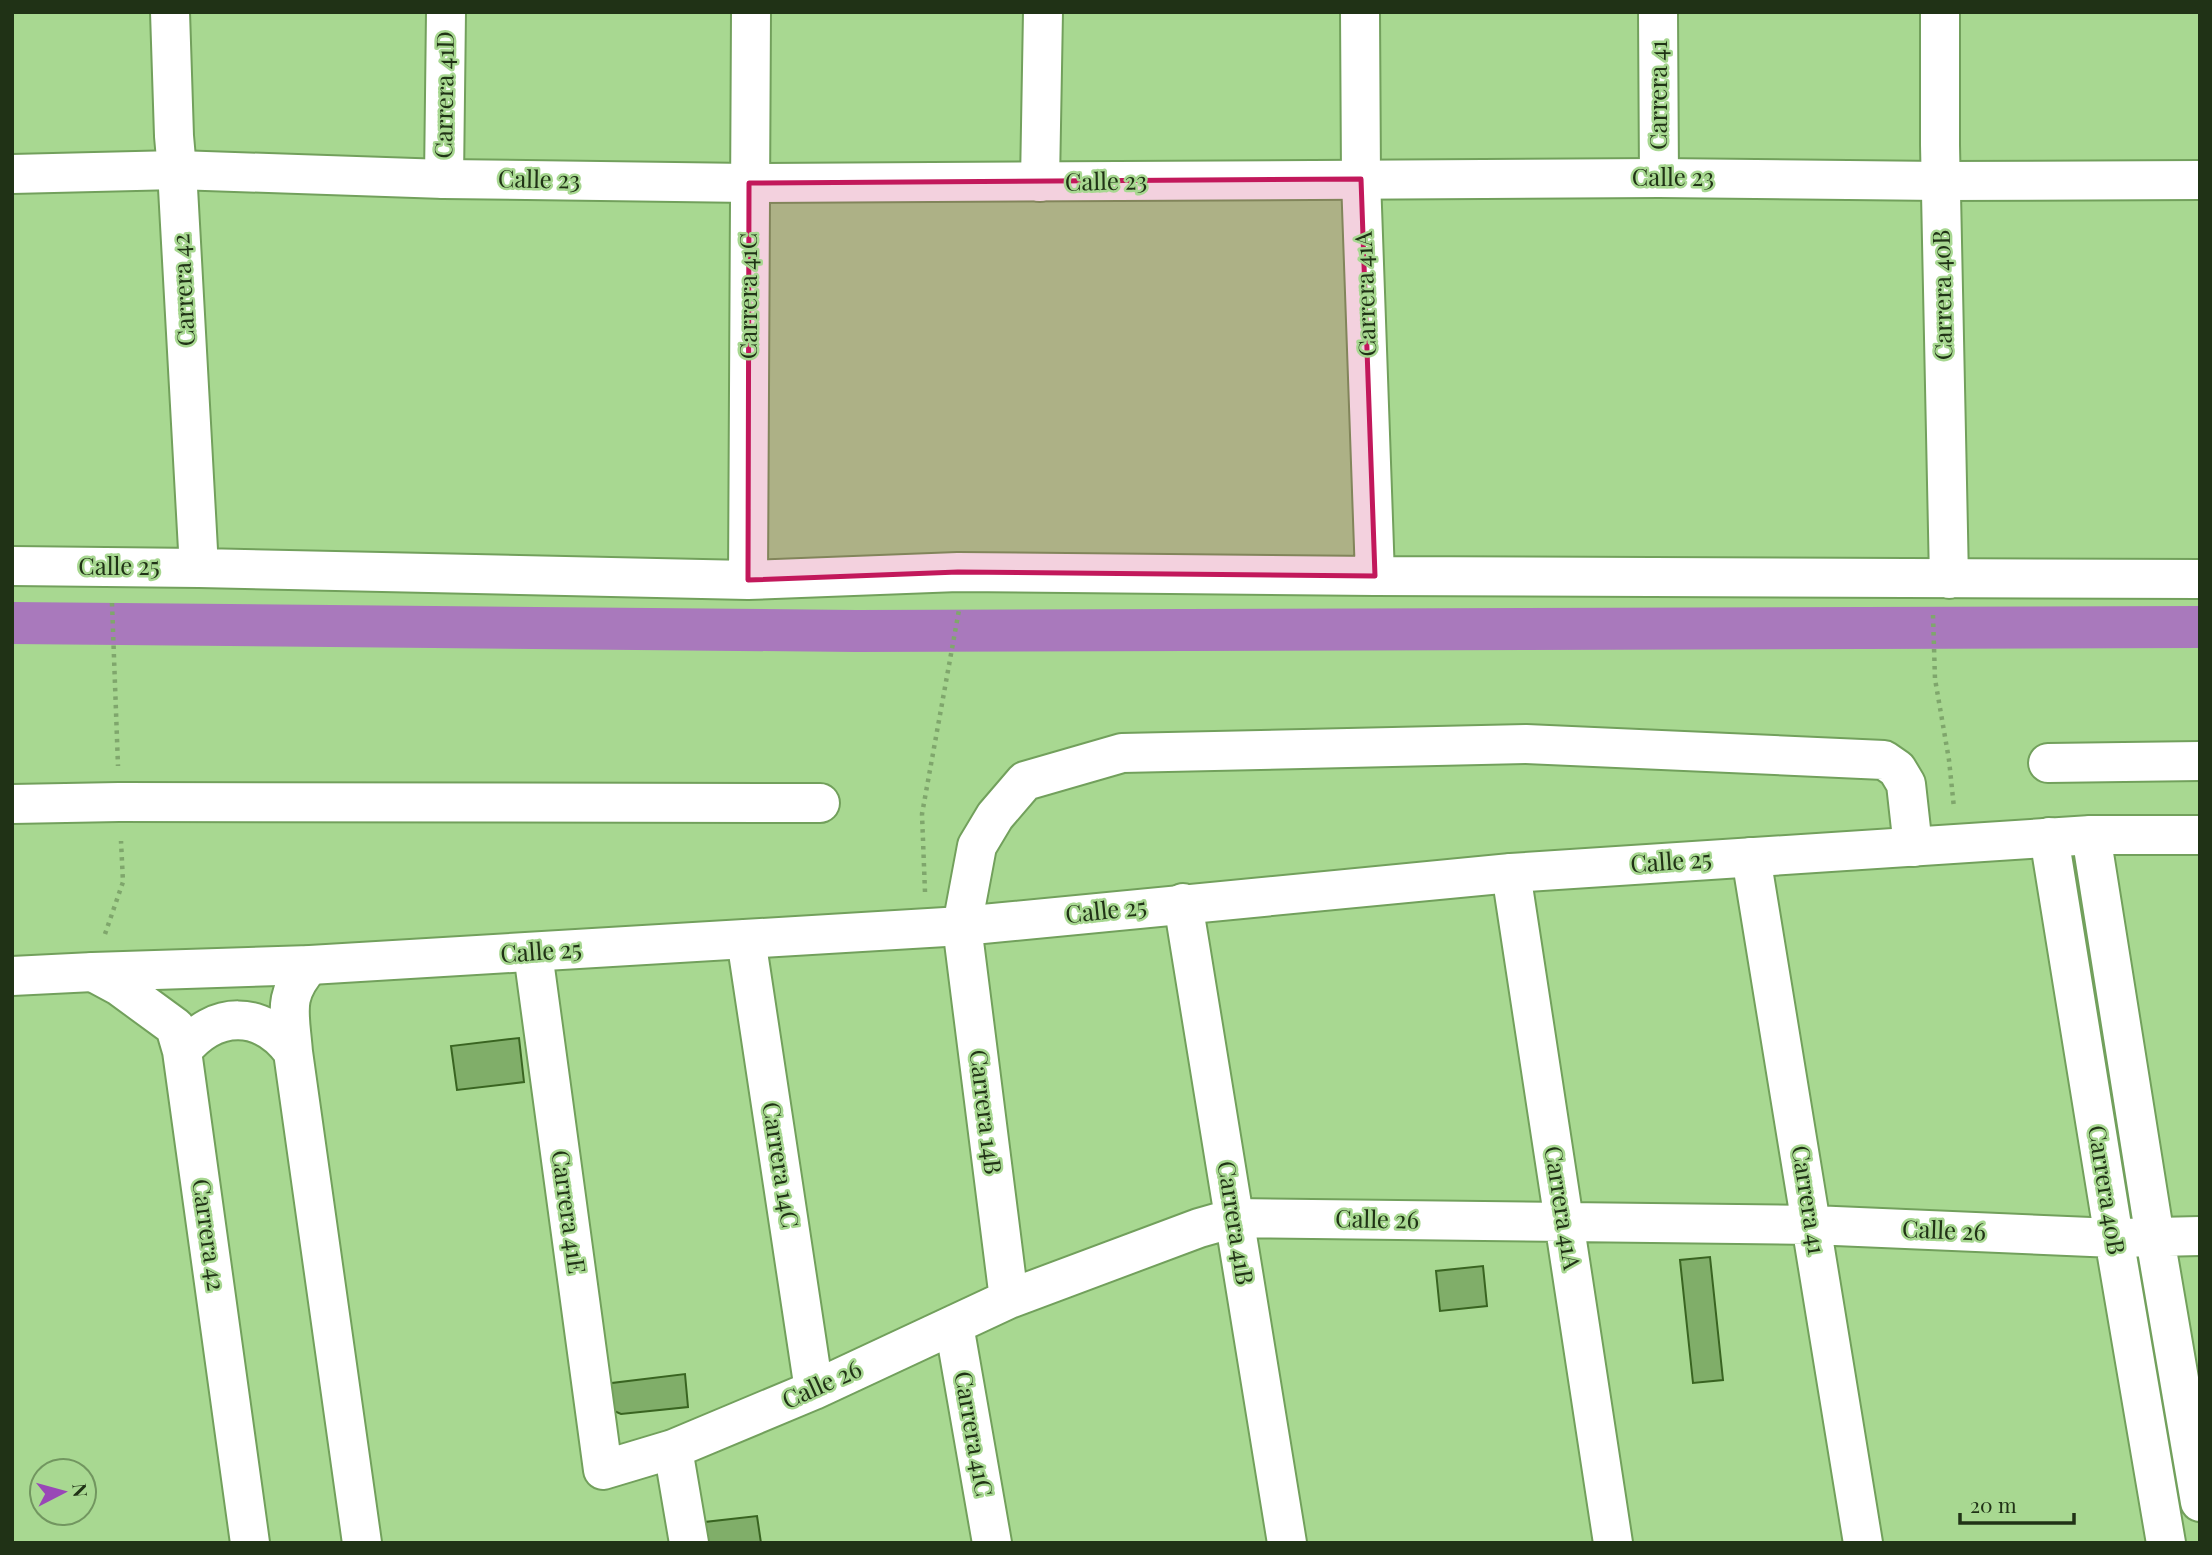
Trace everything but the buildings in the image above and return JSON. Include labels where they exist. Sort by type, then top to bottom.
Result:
[{"type":"street","name":"Carrera 42","points":[[170,12],[174,136],[199,568]]},
{"type":"street","name":"Carrera 41D","points":[[444,179],[446,12]]},
{"type":"street","name":"Carrera 41C","points":[[748,580],[751,12]]},
{"type":"street","points":[[1040,182],[1043,12]]},
{"type":"street","name":"Carrera 41A","points":[[1360,12],[1361,179],[1375,576]]},
{"type":"street","name":"Carrera 41","points":[[1658,12],[1659,178]]},
{"type":"street","name":"Carrera 40B","points":[[1940,12],[1941,591]]},
{"type":"street","name":"Calle 23","points":[[12,174],[177,170],[444,179],[748,183],[1659,178],[2200,180]]},
{"type":"street","name":"Calle 25","points":[[12,566],[748,580],[958,572],[1375,576],[1941,591],[2200,579]]},
{"type":"street","name":"Carrera 14B","points":[[1009,1299],[944,927],[977,846],[995,816],[1025,781],[1122,753],[1526,744],[1884,760],[1897,769],[1906,784],[1913,847]]},
{"type":"street","points":[[2048,763],[2200,761]]},
{"type":"street","points":[[12,804],[820,803]]},
{"type":"street","name":"Carrera 40B","points":[[2091,835],[2200,1502]]},
{"type":"street","name":"Calle 25","points":[[12,976],[310,965],[944,927],[1511,873],[2049,837],[2200,835]]},
{"type":"street","name":"Carrera 40B","points":[[2049,837],[2166,1543]]},
{"type":"street","name":"Carrera 41","points":[[1751,857],[1863,1543]]},
{"type":"street","name":"Carrera 41A","points":[[1511,873],[1613,1543]]},
{"type":"street","name":"Carrera 41B","points":[[1183,903],[1287,1543]]},
{"type":"street","name":"Carrera 14C","points":[[746,939],[814,1390]]},
{"type":"street","name":"Carrera 41E","points":[[533,953],[603,1470]]},
{"type":"street","points":[[310,965],[291,991],[293,1052],[362,1543]]},
{"type":"street","name":"Carrera 42","points":[[93,972],[119,986],[175,1027],[182,1051],[250,1543]]},
{"type":"street","points":[[182,1051],[203,1030],[231,1020],[245,1021],[266,1028],[285,1041],[293,1052]]},
{"type":"street","name":"Calle 26","points":[[603,1470],[673,1449],[814,1390],[1009,1299],[1199,1228],[1234,1218],[1812,1225],[2114,1238],[2200,1236]]},
{"type":"street","name":"Carrera 41C","points":[[954,1325],[992,1543]]},
{"type":"street","points":[[673,1449],[689,1543]]},
{"type":"path","points":[[1941,591],[1935,679],[1950,760],[1958,844]]},
{"type":"path","points":[[112,598],[113,656]]},
{"type":"path","points":[[944,927],[922,814],[960,604]]},
{"type":"path","points":[[93,972],[123,881]]},
{"type":"highlighted area","points":[[1361,179],[1375,576],[958,572],[748,580],[749,183]]},
{"type":"shaded area","points":[[12,602],[857,610],[2200,606],[2200,648],[856,652],[12,644]]}]
